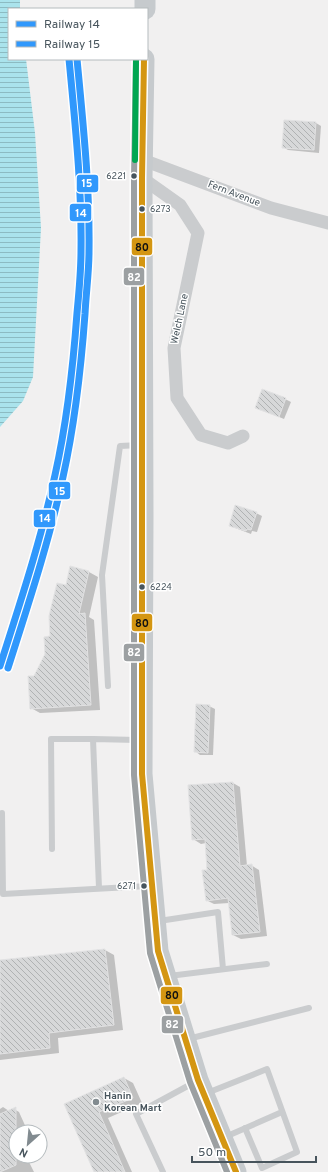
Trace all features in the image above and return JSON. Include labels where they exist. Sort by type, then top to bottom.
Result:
[{"type":"main road","points":[[144,60],[142,774],[158,951],[201,1087],[236,1172]]},
{"type":"street","name":"Fern Avenue","points":[[143,169],[271,208],[328,223]]},
{"type":"street","name":"Welch Lane","points":[[143,169],[180,205],[198,233],[174,348],[177,398],[201,435],[228,443],[243,436]]},
{"type":"lane","points":[[108,686],[102,575],[120,446],[142,445]]},
{"type":"lane","points":[[52,849],[51,739],[142,740]]},
{"type":"lane","points":[[93,739],[99,888]]},
{"type":"lane","points":[[2,813],[3,894],[152,885]]},
{"type":"lane","points":[[155,921],[218,912],[223,970]]},
{"type":"lane","points":[[166,977],[267,964]]},
{"type":"lane","points":[[186,1040],[309,1008]]},
{"type":"lane","points":[[163,1172],[136,1114],[201,1087],[267,1069],[297,1152],[262,1168],[245,1128]]},
{"type":"lane","points":[[222,1138],[282,1112]]},
{"type":"water","points":[[0,0],[20,0],[20,8],[8,8],[8,60],[26,60],[35,133],[41,228],[33,377],[23,401],[0,427]]},
{"type":"building","points":[[284,120],[316,122],[314,150],[282,148]]},
{"type":"building","points":[[262,389],[286,398],[279,417],[255,408]]},
{"type":"building","points":[[235,505],[257,512],[251,530],[247,529],[246,531],[229,526]]},
{"type":"building","points":[[70,566],[89,571],[79,614],[85,613],[91,705],[30,709],[28,676],[34,676],[45,654],[44,637],[50,636],[49,616],[57,583],[66,585]]},
{"type":"building","points":[[196,704],[210,705],[208,753],[194,752]]},
{"type":"building","points":[[233,782],[240,866],[252,864],[260,932],[232,935],[228,898],[206,901],[202,870],[207,870],[205,839],[192,840],[188,785]]},
{"type":"building","points":[[105,949],[114,1025],[49,1033],[50,1048],[0,1054],[0,960]]},
{"type":"building","points":[[124,1077],[133,1098],[99,1112],[125,1172],[94,1172],[64,1104]]},
{"type":"building","points":[[16,1107],[16,1124],[8,1124],[8,1164],[16,1165],[0,1172],[0,1114]]},
{"type":"rail line","name":"14","points":[[0,666],[30,571],[49,499],[63,435],[71,374],[80,274],[81,227],[78,155],[69,60]]},
{"type":"rail line","name":"15","points":[[8,668],[38,573],[57,501],[71,436],[79,376],[89,267],[89,228],[86,155],[77,60]]},
{"type":"transit line","name":"82","points":[[136,60],[134,178],[134,775],[150,953],[190,1082],[227,1172]]},
{"type":"transit line","points":[[135,160],[136,60]]},
{"type":"transit line","name":"80","points":[[144,60],[142,178],[142,774],[158,951],[198,1080],[236,1172]]},
{"type":"place","name":"6221","points":[[134,176]]},
{"type":"place","name":"6273","points":[[142,209]]},
{"type":"place","name":"6224","points":[[142,587]]},
{"type":"place","name":"6271","points":[[144,886]]},
{"type":"place","name":"Hanin Korean Mart","points":[[96,1102]]}]
